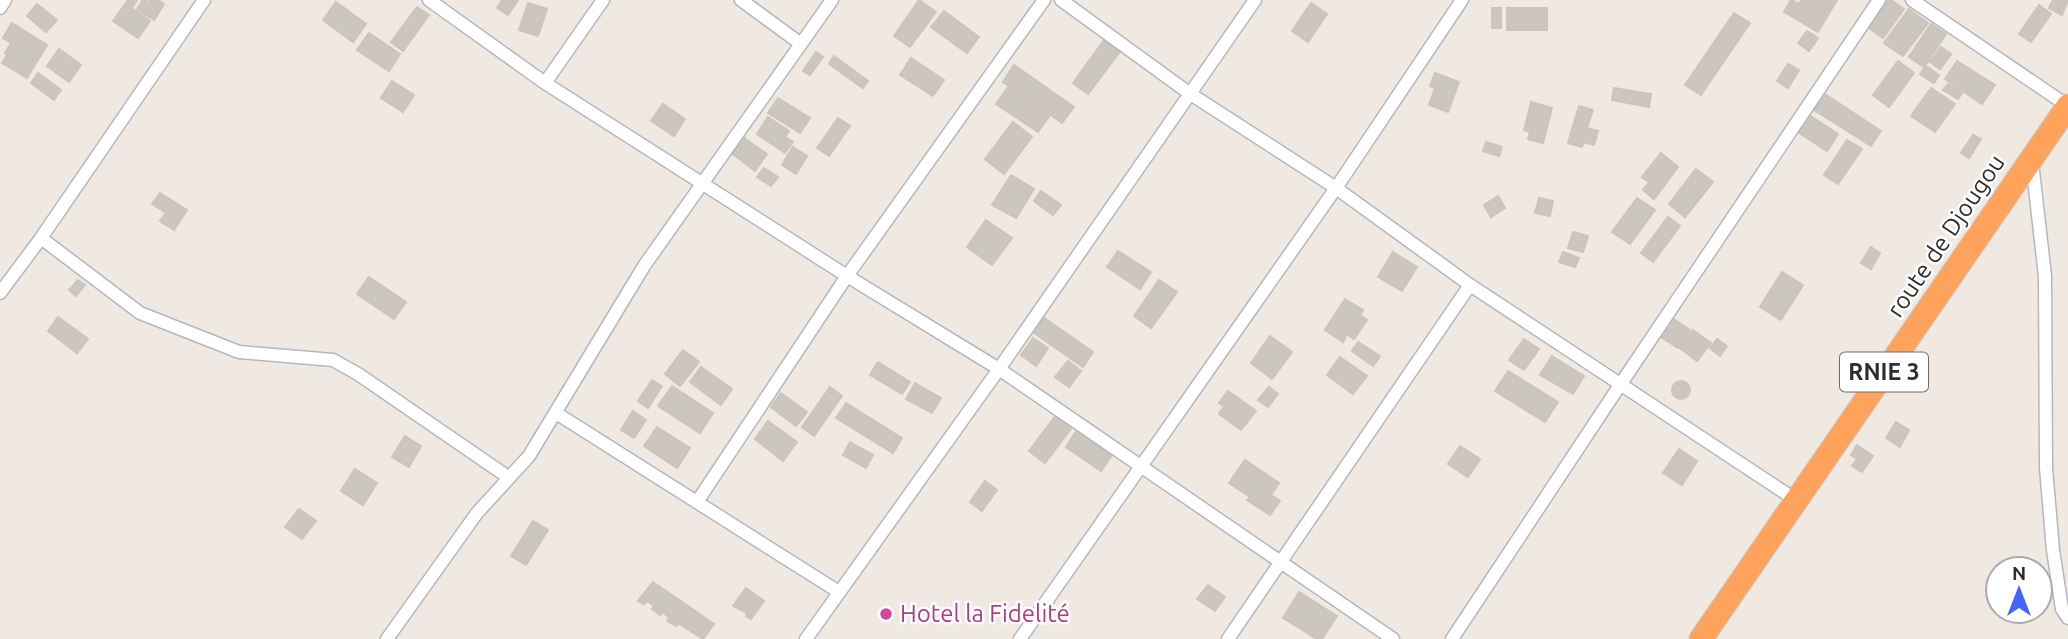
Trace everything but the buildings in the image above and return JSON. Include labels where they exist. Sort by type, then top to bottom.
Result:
[{"type":"highway","name":"route de Djougou","points":[[1701,639],[2068,106]]},
{"type":"street","points":[[0,8],[5,0]]},
{"type":"street","points":[[0,293],[41,238],[204,0]]},
{"type":"street","points":[[429,0],[545,83],[847,276],[999,369],[1393,639]]},
{"type":"street","points":[[545,83],[603,0]]},
{"type":"street","points":[[741,0],[801,44]]},
{"type":"street","points":[[387,639],[477,513],[529,456],[644,266],[832,0]]},
{"type":"street","points":[[697,502],[847,276],[1044,0]]},
{"type":"street","points":[[1060,0],[1189,93],[1336,188],[1470,285],[1796,500]]},
{"type":"street","points":[[806,639],[999,369],[1255,0]]},
{"type":"street","points":[[1020,639],[1336,188],[1462,0]]},
{"type":"street","points":[[1452,639],[1879,0]]},
{"type":"street","points":[[1912,0],[2068,106]]},
{"type":"street","points":[[2031,158],[2045,276],[2046,468],[2053,550],[2062,609],[2068,618]]},
{"type":"street","points":[[41,238],[141,313],[179,330],[239,352],[333,360],[508,477]]},
{"type":"street","points":[[1228,639],[1470,285]]},
{"type":"street","points":[[556,413],[839,593]]},
{"type":"place","name":"Hotel la Fidelité","points":[[886,614]]}]
